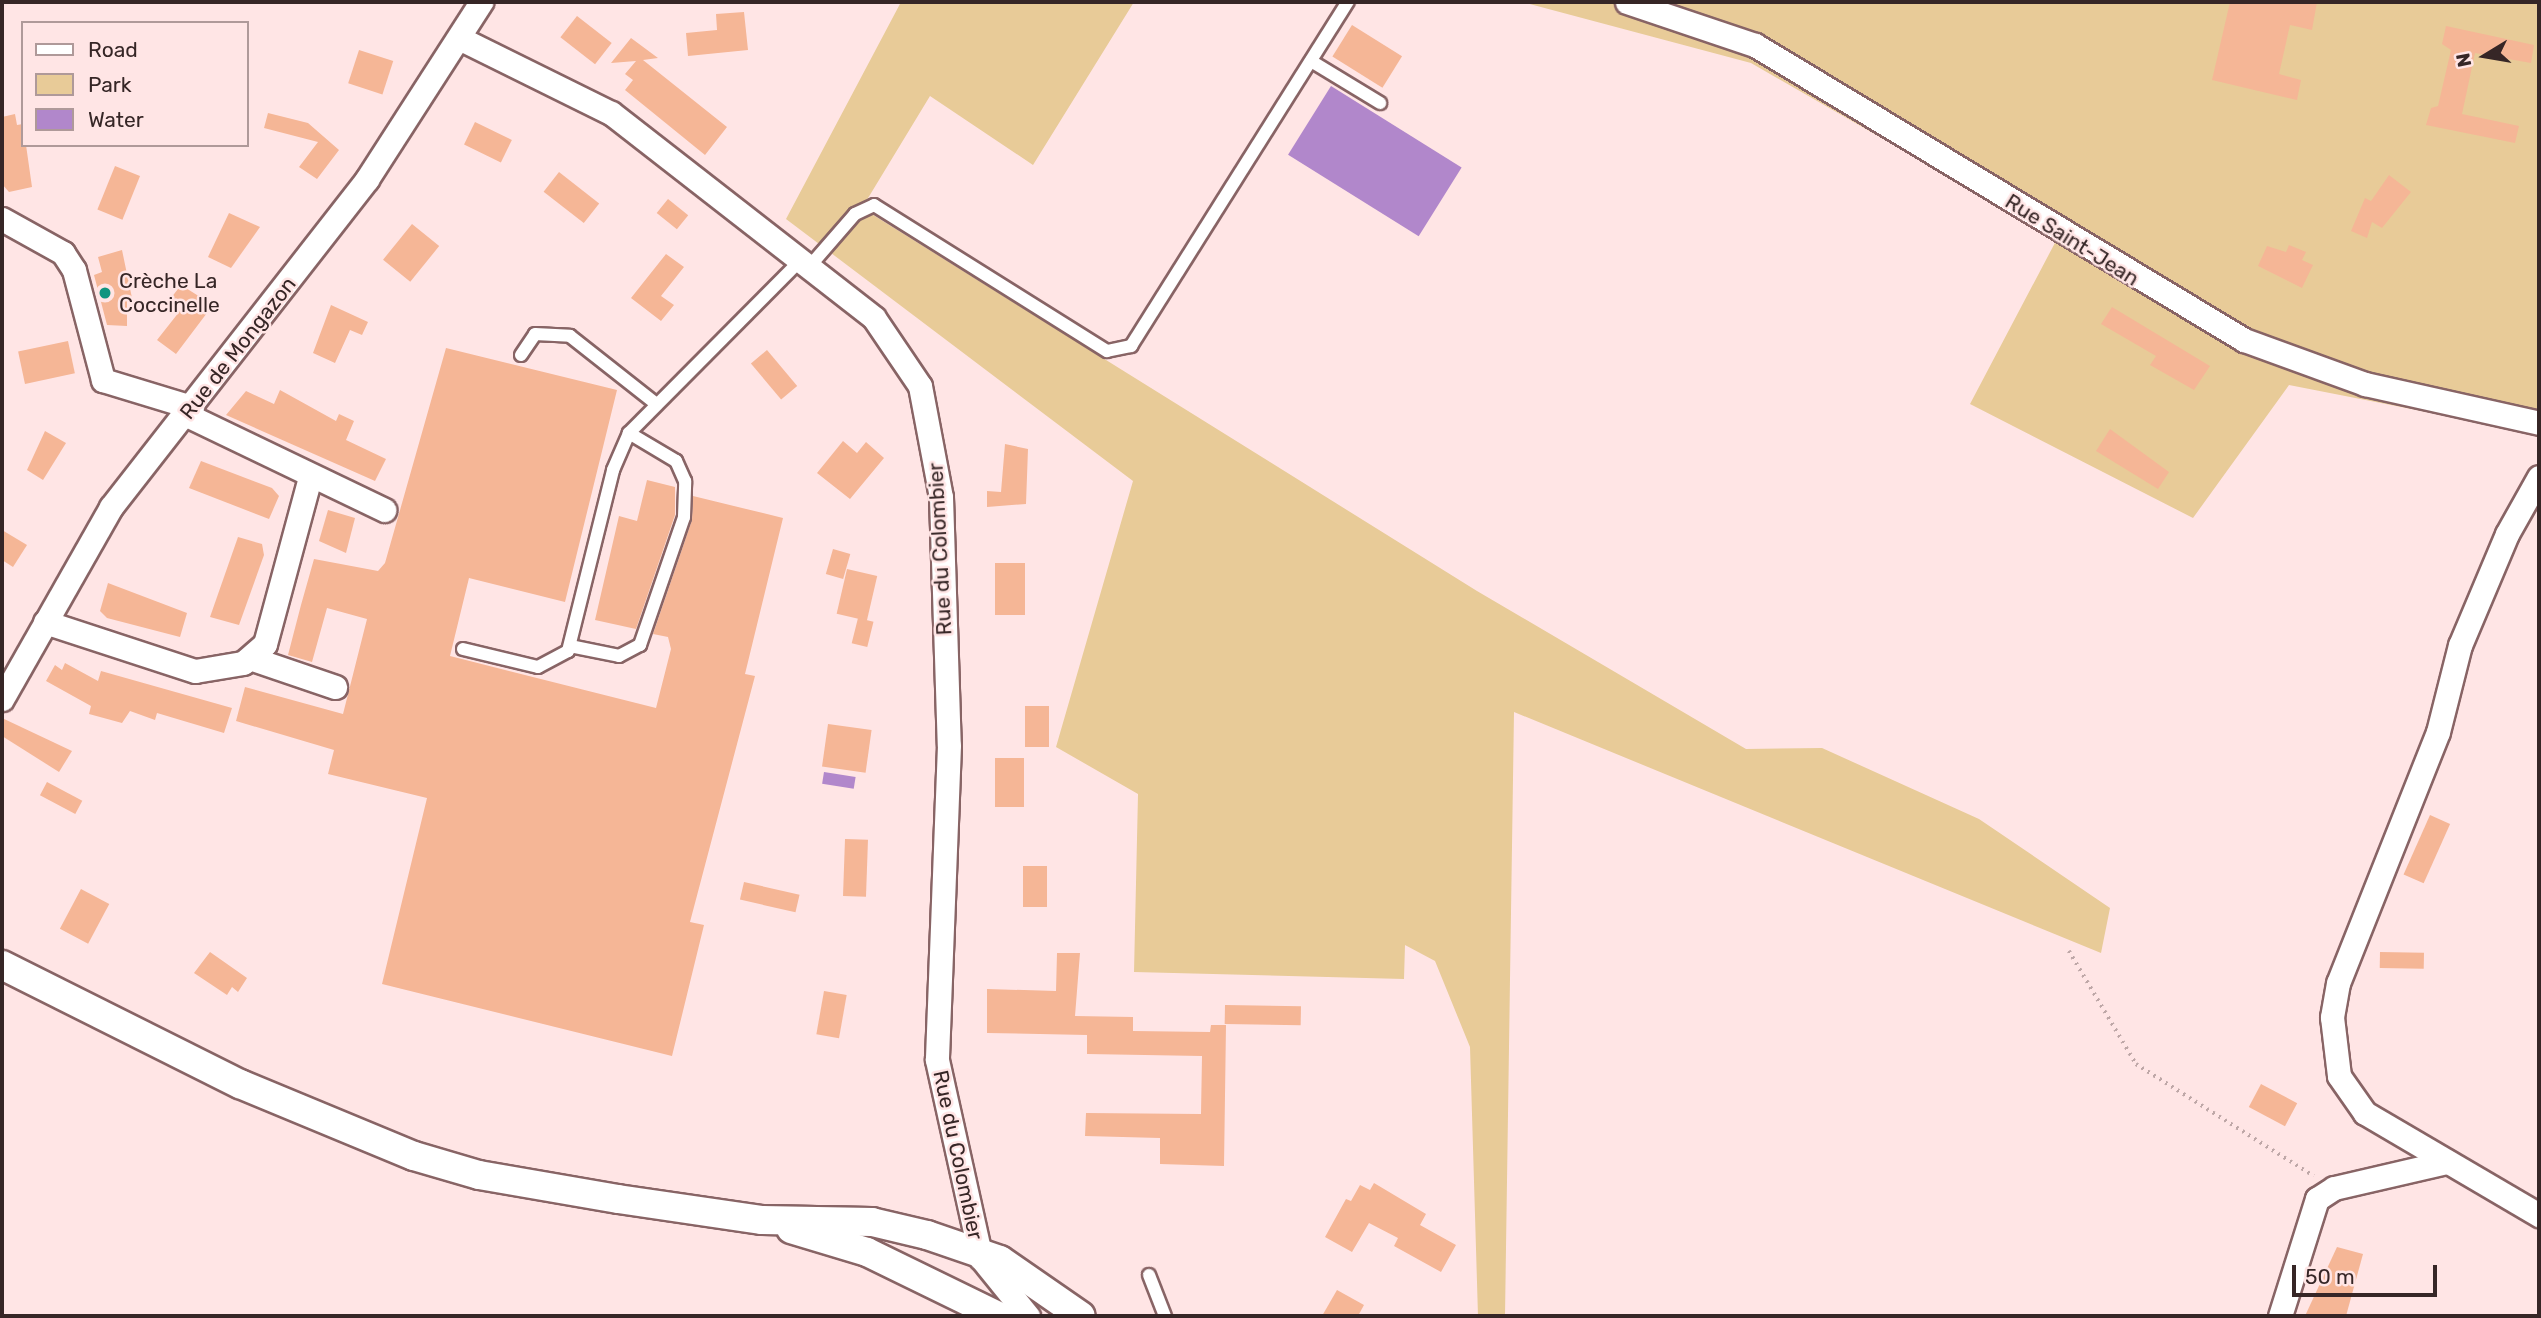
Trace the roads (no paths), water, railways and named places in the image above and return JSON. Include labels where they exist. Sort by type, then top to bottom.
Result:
[{"type":"street","name":"Rue de Mongazon","points":[[2,699],[111,507],[189,411],[368,179],[461,39],[481,2]]},
{"type":"street","name":"Rue Saint-Jean","points":[[1627,2],[1755,45],[2244,340],[2365,384],[2539,423]]},
{"type":"street","name":"Rue du Colombier","points":[[461,39],[611,113],[874,318],[920,386],[933,439],[949,745],[937,1060],[979,1250]]},
{"type":"street","points":[[2,219],[64,253],[74,270],[103,380],[189,411],[310,477],[384,510]]},
{"type":"street","points":[[45,622],[195,671],[219,671],[250,658],[265,644],[310,477]]},
{"type":"street","points":[[2539,477],[2507,534],[2460,645],[2438,733],[2338,982],[2332,1017],[2348,1097],[2447,1162],[2539,1215]]},
{"type":"street","points":[[250,658],[335,687]]},
{"type":"street","points":[[2,965],[240,1084],[414,1156],[502,1179],[762,1220],[872,1222],[979,1250],[1081,1316]]},
{"type":"street","points":[[2280,1316],[2318,1199],[2334,1188],[2447,1162]]},
{"type":"street","points":[[762,1220],[867,1252],[998,1316]]},
{"type":"street","points":[[979,1250],[1028,1316]]},
{"type":"lane","points":[[463,649],[547,667],[570,646],[614,470],[629,433],[654,402],[856,214],[874,205],[1107,351],[1131,346],[1348,2]]},
{"type":"lane","points":[[1311,61],[1380,103]]},
{"type":"lane","points":[[521,355],[535,334],[570,336],[654,402]]},
{"type":"lane","points":[[570,646],[619,656],[640,645],[684,517],[687,493],[676,461],[629,433]]},
{"type":"lane","points":[[1149,1275],[1165,1316]]},
{"type":"water","points":[[1331,86],[1462,168],[1419,236],[1288,155]]},
{"type":"water","points":[[824,772],[856,777],[854,789],[822,784]]},
{"type":"place","name":"Crèche La Coccinelle","points":[[105,293]]}]
